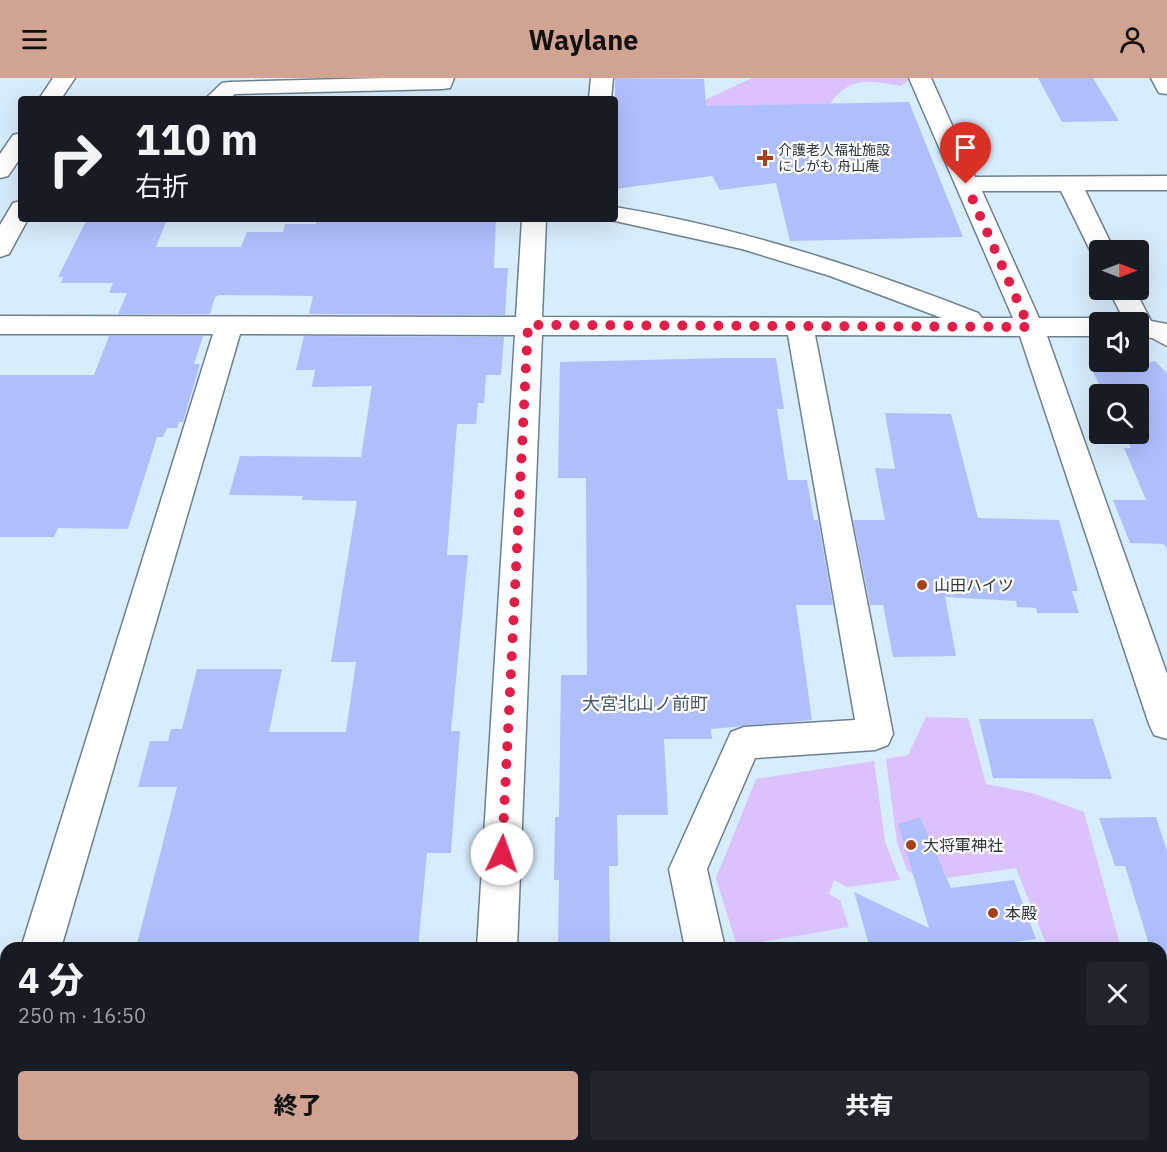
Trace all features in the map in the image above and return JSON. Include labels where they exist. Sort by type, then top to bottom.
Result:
[{"type":"street","points":[[52,96],[64,78]]},
{"type":"street","points":[[220,96],[230,88],[442,83],[444,78]]},
{"type":"street","points":[[600,96],[602,78]]},
{"type":"street","points":[[920,78],[1036,341],[1167,724]]},
{"type":"street","points":[[1162,78],[1167,88]]},
{"type":"street","points":[[0,171],[18,145]]},
{"type":"street","points":[[0,176],[18,176]]},
{"type":"street","points":[[966,184],[1167,183]]},
{"type":"street","points":[[1070,184],[1097,240]]},
{"type":"street","points":[[0,249],[18,214]]},
{"type":"street","points":[[618,215],[717,234],[809,260],[990,328]]},
{"type":"street","points":[[497,942],[534,222]]},
{"type":"street","points":[[1129,300],[1150,329]]},
{"type":"street","points":[[0,325],[1089,327]]},
{"type":"street","points":[[43,942],[229,325]]},
{"type":"street","points":[[704,942],[688,869],[744,743],[874,734],[800,325]]},
{"type":"shaded area","points":[[752,78],[907,78],[909,80],[901,86],[876,82],[856,83],[848,86],[833,99],[826,110],[688,108]]},
{"type":"shaded area","points":[[926,717],[968,718],[986,784],[1032,793],[1084,812],[1119,942],[1046,942],[1016,868],[947,878],[944,870],[913,874],[907,870],[897,842],[886,759],[908,755]]},
{"type":"shaded area","points":[[874,761],[885,842],[900,880],[847,887],[834,880],[829,894],[840,900],[849,927],[761,942],[736,942],[716,878],[756,779]]},
{"type":"building","points":[[615,78],[704,79],[706,106],[909,102],[963,237],[790,241],[776,183],[720,190],[712,176],[618,189],[618,96],[615,96]]},
{"type":"building","points":[[1038,78],[1093,78],[1119,121],[1062,122]]},
{"type":"building","points":[[86,222],[166,222],[156,247],[241,247],[247,232],[283,232],[285,224],[496,222],[494,268],[508,268],[505,315],[309,314],[313,296],[219,295],[215,297],[210,314],[118,314],[127,293],[109,293],[113,283],[61,283],[63,277],[58,277]]},
{"type":"building","points":[[109,336],[203,336],[194,364],[200,364],[183,422],[179,422],[177,428],[167,428],[163,437],[157,437],[128,529],[58,528],[54,537],[0,537],[0,375],[94,375]]},
{"type":"building","points":[[304,336],[504,337],[501,375],[486,375],[484,403],[478,403],[476,424],[457,424],[447,555],[468,555],[451,731],[460,731],[451,853],[427,853],[419,942],[138,942],[177,787],[138,787],[150,741],[168,741],[171,729],[182,729],[197,669],[282,669],[269,732],[346,732],[356,662],[331,662],[357,501],[302,500],[303,496],[229,495],[240,456],[361,457],[372,386],[312,387],[315,370],[296,370]]},
{"type":"building","points":[[776,358],[784,409],[777,409],[788,480],[807,480],[814,520],[818,520],[833,605],[796,605],[812,720],[711,729],[712,739],[664,739],[668,815],[617,815],[618,866],[609,866],[610,942],[558,942],[559,880],[554,880],[555,817],[559,817],[561,675],[587,675],[586,478],[558,478],[560,362]]},
{"type":"building","points":[[1155,361],[1167,373],[1167,549],[1164,544],[1130,543],[1113,500],[1146,500],[1124,448],[1131,448],[1129,444],[1149,444],[1149,384],[1099,384],[1093,372],[1149,372],[1149,363]]},
{"type":"building","points":[[885,413],[951,414],[978,518],[1059,520],[1078,591],[1072,591],[1079,613],[1037,613],[1036,608],[1017,607],[1016,601],[945,597],[956,656],[893,657],[883,605],[870,605],[853,520],[885,520],[875,468],[895,469]]},
{"type":"building","points":[[979,719],[1093,719],[1112,779],[993,778]]},
{"type":"building","points":[[920,817],[951,888],[1014,880],[1036,939],[1014,942],[868,942],[854,892],[929,928],[898,824]]},
{"type":"building","points":[[1156,817],[1167,851],[1167,942],[1148,942],[1125,866],[1115,866],[1099,818]]},
{"type":"place","name":"介護老人福祉施設 にしがも 舟山庵","points":[[765,158]]},
{"type":"place","name":"山田ハイツ","points":[[922,585]]},
{"type":"place","name":"大将軍神社","points":[[911,845]]},
{"type":"place","name":"本殿","points":[[993,913]]},
{"type":"district","name":"大宮北山ノ前町","points":[[645,704]]},
{"type":"route","points":[[502,854],[528,325],[1029,327],[966,184]]}]
